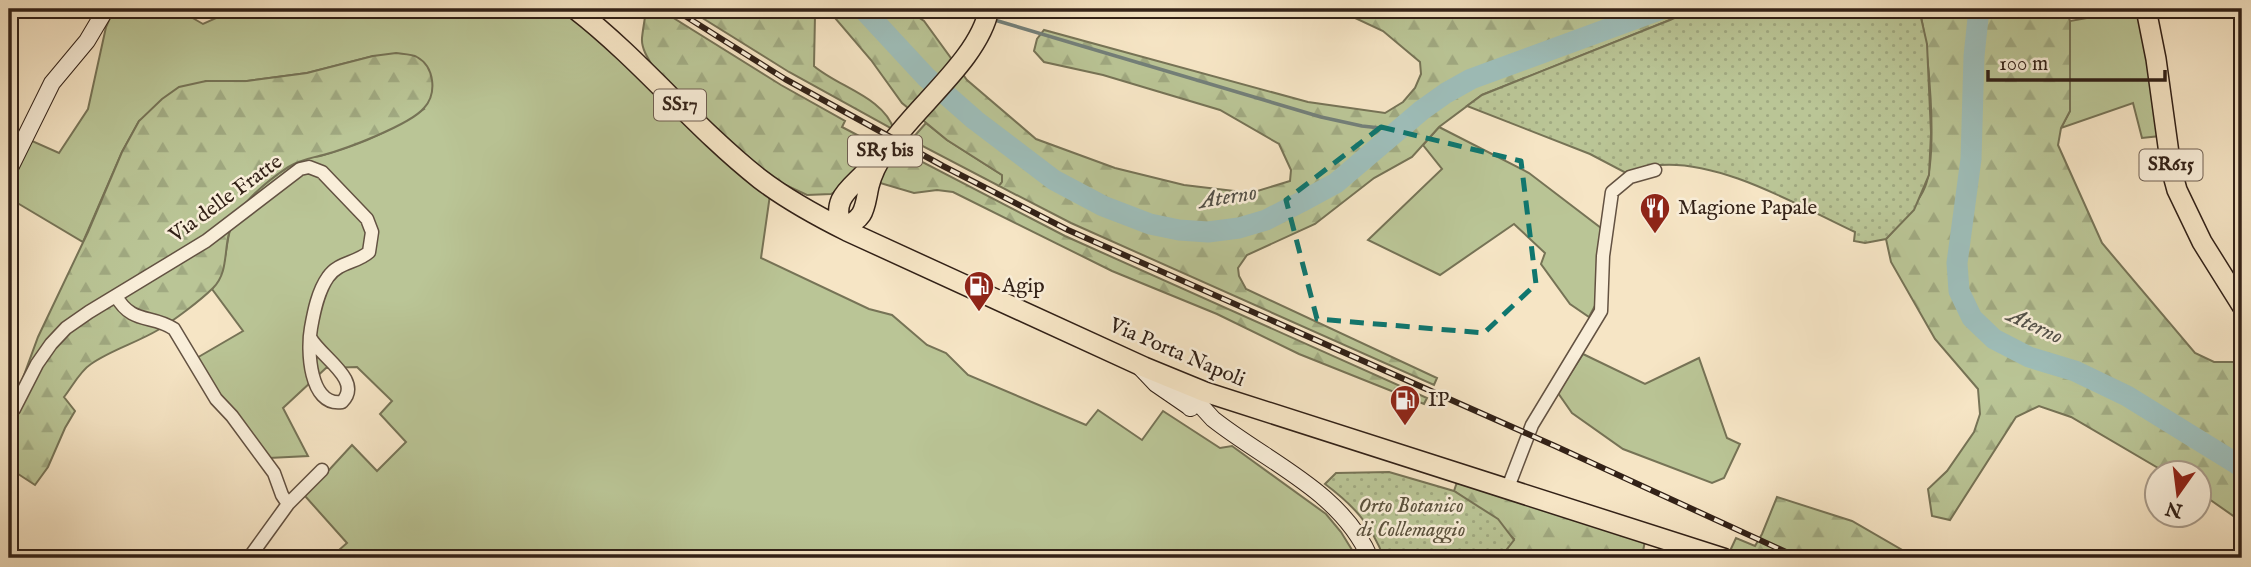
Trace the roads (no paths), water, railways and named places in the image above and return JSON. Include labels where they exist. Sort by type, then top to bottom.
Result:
[{"type":"main road","points":[[9,170],[52,83],[87,41],[106,9]]},
{"type":"main road","name":"SS17","points":[[575,9],[761,179],[788,198],[842,228]]},
{"type":"main road","name":"SR5 bis","points":[[919,108],[881,157],[860,218],[842,228],[838,205],[865,174],[891,137],[963,60],[982,33],[989,9]]},
{"type":"main road","name":"SR615","points":[[2146,9],[2156,59],[2171,168],[2177,190],[2202,242],[2242,306]]},
{"type":"main road","name":"SR5 bis","points":[[788,198],[828,200],[849,190]]},
{"type":"main road","points":[[867,201],[873,227],[893,251]]},
{"type":"main road","name":"Via Porta Napoli","points":[[842,228],[1196,389],[1204,405],[1507,490],[1723,558]]},
{"type":"main road","points":[[1136,363],[1156,384],[1204,405],[1229,432],[1335,507],[1353,526],[1370,558]]},
{"type":"street","name":"Via delle Fratte","points":[[9,414],[37,364],[58,335],[75,321],[206,240],[300,169],[313,167],[322,172],[367,219],[373,232],[373,240],[366,255],[339,266],[328,277],[320,294],[310,337],[312,373],[316,388],[331,401],[342,402],[348,390],[346,379],[316,348],[310,337]]},
{"type":"street","points":[[1507,490],[1532,425],[1601,311],[1603,256],[1612,192],[1630,177],[1655,170]]},
{"type":"street","points":[[117,296],[121,305],[132,314],[174,329],[216,399],[274,472],[288,504]]},
{"type":"street","points":[[249,558],[288,504],[321,470]]},
{"type":"waterway","name":"Aterno","points":[[863,9],[926,77],[975,120],[1054,180],[1103,206],[1150,224],[1208,232],[1239,228],[1266,220],[1336,183],[1422,110],[1471,79],[1662,9]]},
{"type":"waterway","name":"Aterno","points":[[1979,9],[1974,56],[1971,159],[1957,263],[1959,291],[1972,318],[1994,339],[2029,357],[2075,371],[2127,396],[2242,467]]},
{"type":"waterway","points":[[998,21],[1321,117],[1398,130]]},
{"type":"railway","points":[[674,9],[785,79],[943,166],[1068,230],[1555,446],[1799,558]]},
{"type":"place","name":"Magione Papale","points":[[1655,235]]},
{"type":"place","name":"Agip","points":[[979,313]]},
{"type":"place","name":"IP","points":[[1405,427]]},
{"type":"park label","name":"Orto Botanico di Collemaggio","points":[[1411,518]]}]
